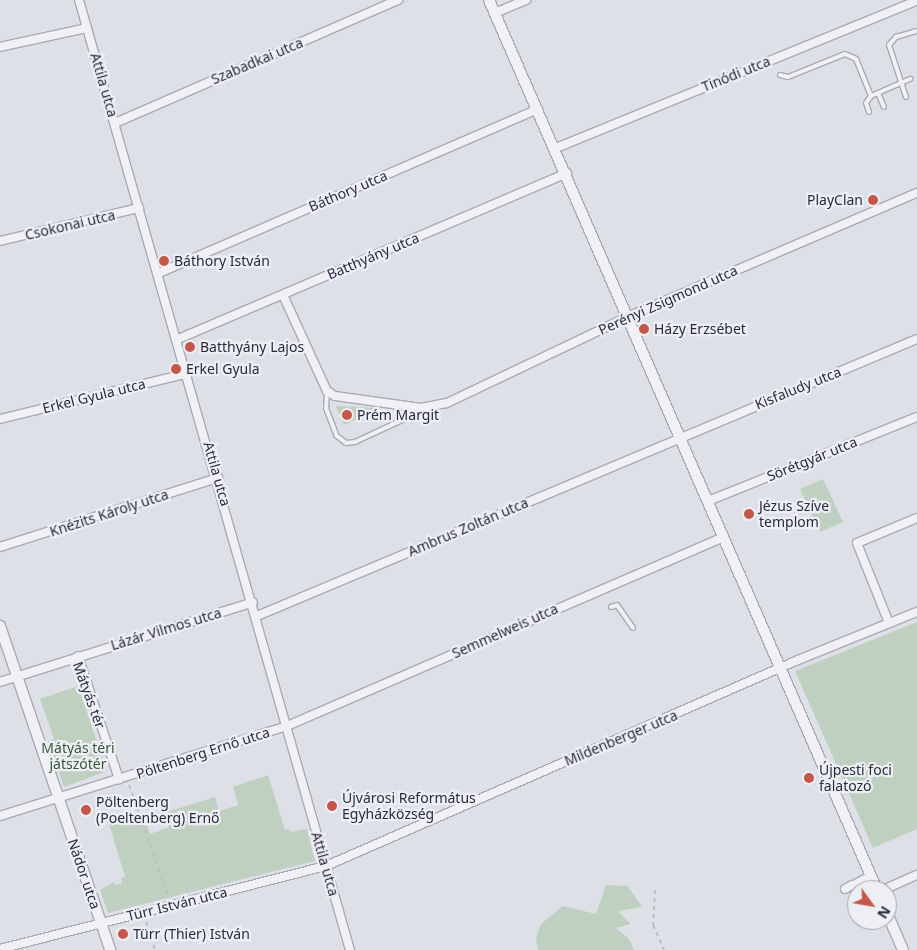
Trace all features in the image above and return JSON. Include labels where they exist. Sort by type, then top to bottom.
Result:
[{"type":"street","name":"Attila utca","points":[[79,0],[218,478],[350,950]]},
{"type":"street","name":"Szabadkai utca","points":[[115,123],[398,0]]},
{"type":"street","points":[[489,0],[567,173],[678,437],[782,668],[873,880]]},
{"type":"street","points":[[495,14],[526,0]]},
{"type":"street","name":"Tinódi utca","points":[[556,148],[774,61],[917,0]]},
{"type":"street","points":[[0,47],[87,28]]},
{"type":"street","name":"Báthory utca","points":[[159,272],[538,109]]},
{"type":"street","name":"Batthyány utca","points":[[178,339],[567,173]]},
{"type":"street","name":"Perényi Zsigmond utca","points":[[283,295],[328,391],[335,396],[420,408],[447,403],[627,316],[917,193]]},
{"type":"street","name":"Csokonai utca","points":[[0,241],[140,208]]},
{"type":"street","name":"Kisfaludy utca","points":[[678,437],[917,339]]},
{"type":"street","name":"Erkel Gyula utca","points":[[0,419],[188,373]]},
{"type":"street","name":"Sörétgyár utca","points":[[708,501],[917,417]]},
{"type":"street","name":"Ambrus Zoltán utca","points":[[257,616],[678,437]]},
{"type":"street","name":"Knézits Károly utca","points":[[0,547],[218,478]]},
{"type":"street","points":[[889,623],[857,543],[917,518]]},
{"type":"street","name":"Semmelweis utca","points":[[287,726],[723,536]]},
{"type":"street","name":"Lázár Vilmos utca","points":[[78,656],[253,602]]},
{"type":"street","name":"Mildenberger utca","points":[[326,866],[782,668],[917,612]]},
{"type":"street","points":[[0,626],[58,798]]},
{"type":"street","name":"Mátyás tér","points":[[17,676],[78,656],[123,778]]},
{"type":"street","points":[[0,682],[17,676]]},
{"type":"street","name":"Pöltenberg Ernő utca","points":[[123,778],[287,726]]},
{"type":"street","points":[[0,816],[123,778]]},
{"type":"street","name":"Nádor utca","points":[[58,798],[110,950]]},
{"type":"street","name":"Türr István utca","points":[[0,949],[326,866]]},
{"type":"street","points":[[897,884],[917,875]]},
{"type":"street","points":[[863,880],[871,876]]},
{"type":"street","points":[[894,930],[903,950]]},
{"type":"lane","points":[[906,97],[889,45],[896,37],[917,31]]},
{"type":"lane","points":[[780,75],[788,77],[845,54],[856,59],[871,96]]},
{"type":"lane","points":[[869,112],[866,103],[871,96],[910,79]]},
{"type":"lane","points":[[878,93],[884,107]]},
{"type":"lane","name":"Perényi Zsigmond utca","points":[[328,391],[326,408],[337,436],[346,443],[355,442],[415,414],[420,408]]},
{"type":"lane","points":[[611,607],[618,606],[633,628]]},
{"type":"path","points":[[123,778],[171,905]]},
{"type":"path","points":[[655,890],[653,925],[664,950]]},
{"type":"path","points":[[146,922],[154,950]]},
{"type":"green space","points":[[336,406],[381,408],[344,425]]},
{"type":"green space","points":[[823,479],[843,522],[820,532],[800,489]]},
{"type":"green space","points":[[917,622],[917,829],[873,848],[795,671]]},
{"type":"green space","name":"Mátyás téri játszótér","points":[[78,686],[107,771],[64,787],[48,741],[54,739],[40,699]]},
{"type":"green space","points":[[268,775],[285,830],[289,829],[291,832],[307,829],[315,861],[108,913],[100,890],[114,882],[116,885],[122,883],[121,878],[125,877],[109,824],[143,813],[150,834],[169,827],[164,813],[215,797],[219,811],[238,805],[233,787]]},
{"type":"green space","points":[[606,885],[628,886],[642,907],[618,911],[631,924],[616,928],[629,939],[634,950],[538,950],[536,938],[541,924],[563,906],[596,914]]},
{"type":"place","name":"PlayClan","points":[[873,200]]},
{"type":"place","name":"Báthory István","points":[[164,261]]},
{"type":"place","name":"Házy Erzsébet","points":[[644,329]]},
{"type":"place","name":"Batthyány Lajos","points":[[190,347]]},
{"type":"place","name":"Erkel Gyula","points":[[176,369]]},
{"type":"place","name":"Prém Margit","points":[[347,415]]},
{"type":"place","name":"Jézus Szíve templom","points":[[749,514]]},
{"type":"place","name":"Újpesti foci falatozó","points":[[809,778]]},
{"type":"place","name":"Újvárosi Református Egyházközség","points":[[332,806]]},
{"type":"place","name":"Pöltenberg (Poeltenberg) Ernő","points":[[86,810]]},
{"type":"place","name":"Türr (Thier) István","points":[[123,934]]}]
